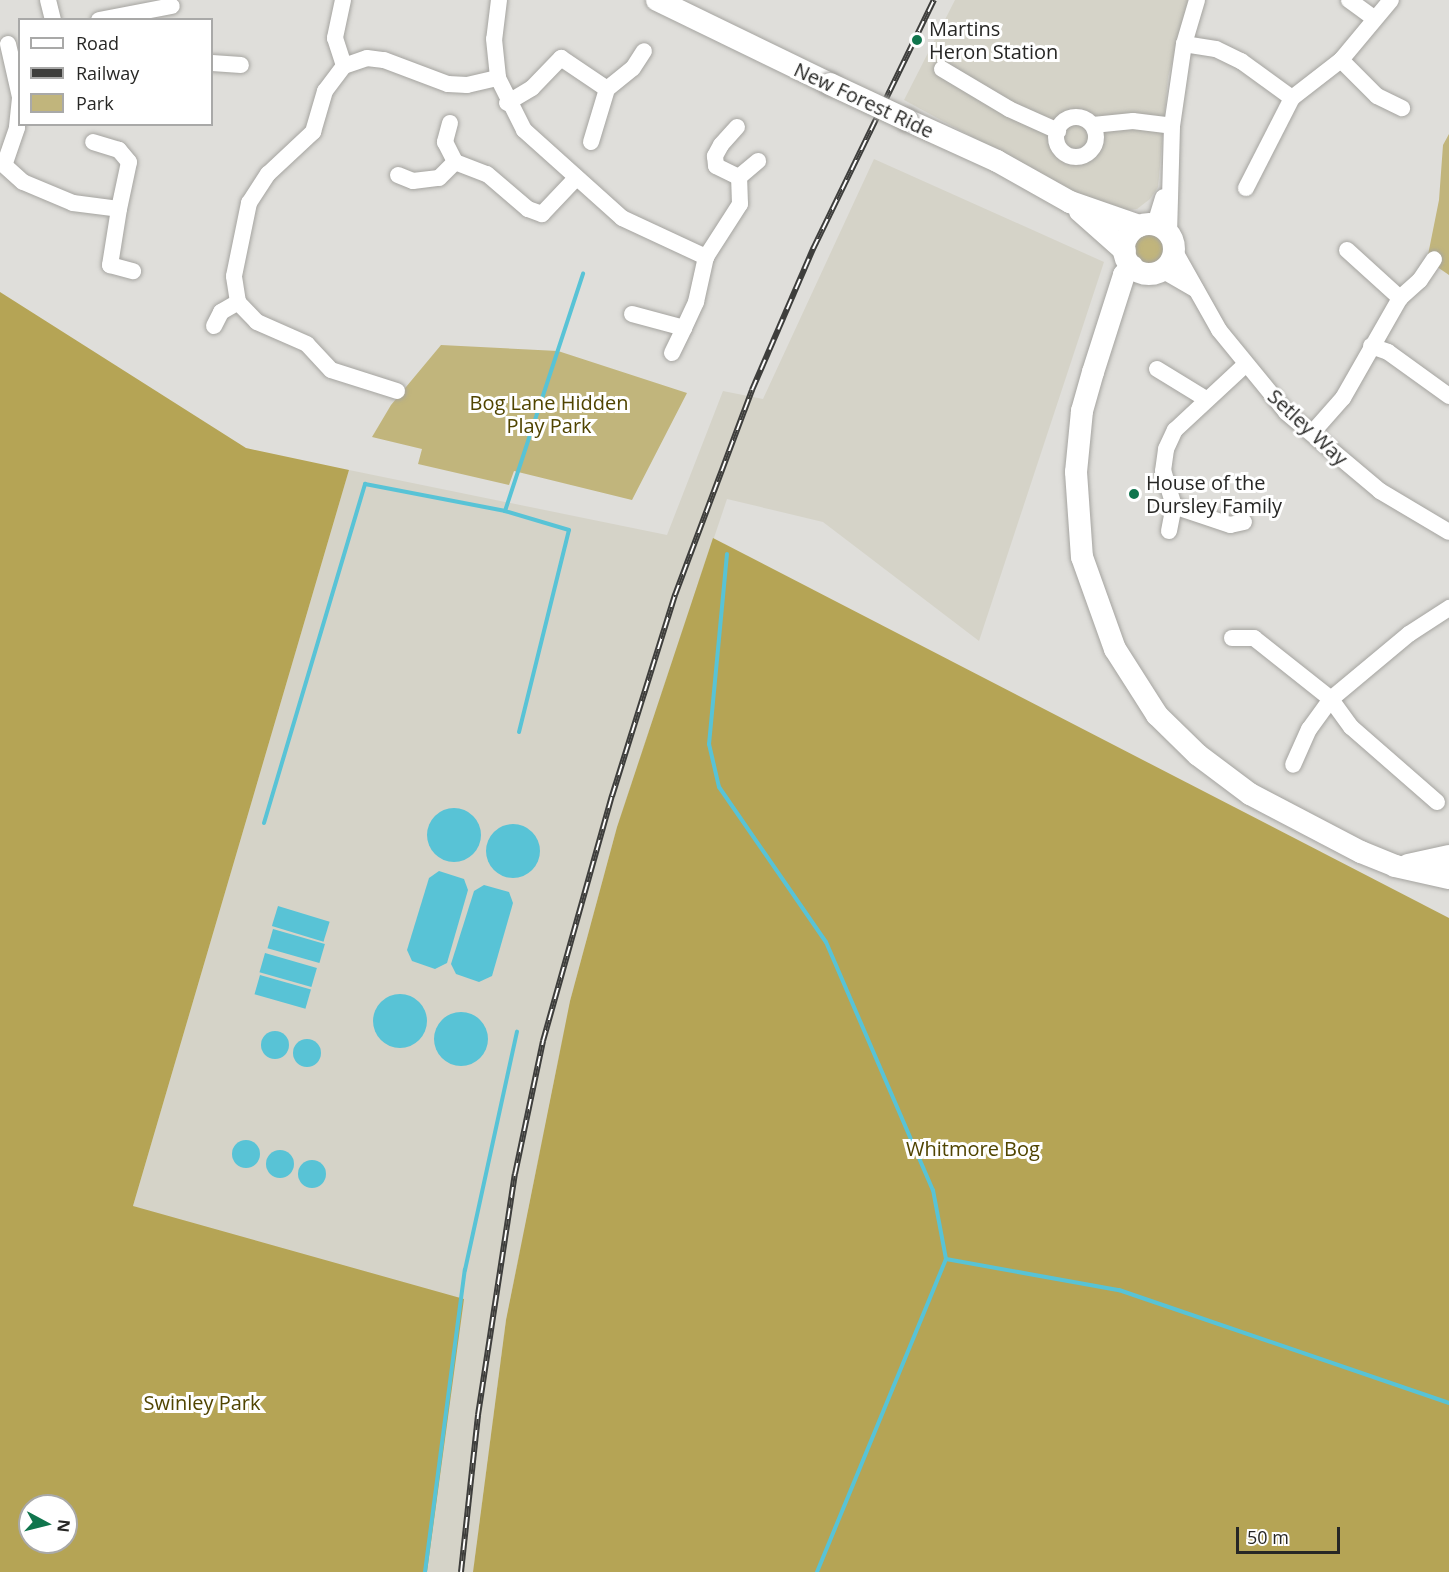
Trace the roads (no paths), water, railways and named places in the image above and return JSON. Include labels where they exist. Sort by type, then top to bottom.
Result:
[{"type":"main road","name":"New Forest Ride","points":[[657,0],[830,84],[997,161],[1070,202],[1159,233]]},
{"type":"main road","name":"New Forest Ride","points":[[1070,202],[1141,265]]},
{"type":"main road","points":[[1159,233],[1106,333],[1082,411],[1076,500],[1082,557],[1115,649],[1157,715],[1198,755],[1293,820],[1395,866],[1449,878]]},
{"type":"main road","points":[[1141,265],[1128,236],[1159,233]]},
{"type":"main road","points":[[1395,866],[1425,864],[1449,856]]},
{"type":"street","points":[[48,0],[52,18]]},
{"type":"street","points":[[344,0],[335,38],[344,66]]},
{"type":"street","points":[[499,0],[494,39],[498,78],[507,103],[524,130],[622,218],[706,257]]},
{"type":"street","points":[[1159,233],[1184,44],[1197,0]]},
{"type":"street","points":[[1349,0],[1374,18]]},
{"type":"street","points":[[1246,188],[1292,98],[1341,60],[1391,0]]},
{"type":"street","points":[[111,18],[173,8]]},
{"type":"street","points":[[9,43],[18,88]]},
{"type":"street","points":[[1184,44],[1216,49],[1241,61],[1292,98]]},
{"type":"street","points":[[591,142],[607,89],[633,68],[644,51]]},
{"type":"street","points":[[397,391],[331,370],[307,344],[257,322],[238,302],[234,276],[249,203],[268,174],[313,132],[325,91],[344,66],[367,58],[384,60],[448,84],[467,85],[498,78]]},
{"type":"street","points":[[507,103],[532,88],[561,58],[607,89]]},
{"type":"street","points":[[1341,60],[1377,96],[1402,108]]},
{"type":"street","points":[[213,63],[241,64]]},
{"type":"street","points":[[942,69],[1009,109],[1058,131]]},
{"type":"street","points":[[1058,131],[1072,117],[1084,118],[1093,125],[1133,122],[1172,126]]},
{"type":"street","points":[[18,118],[17,128],[2,165],[23,182],[73,203],[119,209]]},
{"type":"street","points":[[450,123],[445,142],[454,162],[487,174],[528,209],[542,214],[576,178]]},
{"type":"street","points":[[1058,131],[1061,150],[1079,156],[1095,144],[1093,125]]},
{"type":"street","points":[[737,127],[715,156],[716,166],[739,177]]},
{"type":"street","points":[[93,142],[118,150],[129,162],[110,265],[133,272]]},
{"type":"street","points":[[739,177],[758,161]]},
{"type":"street","points":[[398,175],[413,181],[439,178],[454,162]]},
{"type":"street","points":[[672,353],[696,302],[706,257],[740,204],[739,177]]},
{"type":"street","name":"Setley Way","points":[[1159,233],[1197,290],[1219,330],[1245,365],[1286,412],[1380,491],[1449,532]]},
{"type":"street","points":[[1347,250],[1400,298]]},
{"type":"street","points":[[1312,433],[1343,398],[1400,298],[1420,280],[1434,259]]},
{"type":"street","points":[[1141,265],[1197,290]]},
{"type":"street","points":[[214,326],[221,312],[238,302]]},
{"type":"street","points":[[632,314],[684,327]]},
{"type":"street","points":[[1371,346],[1388,352],[1449,396]]},
{"type":"street","points":[[1169,531],[1174,506],[1163,471],[1166,449],[1175,430],[1245,365]]},
{"type":"street","points":[[1157,369],[1206,399]]},
{"type":"street","points":[[1174,506],[1230,525],[1244,522]]},
{"type":"street","points":[[1293,765],[1309,729],[1331,699],[1409,634],[1449,608]]},
{"type":"street","points":[[1232,638],[1254,638],[1331,699],[1351,727],[1437,802]]},
{"type":"water","points":[[454,808],[464,810],[473,816],[479,825],[481,835],[479,845],[473,854],[464,860],[454,862],[444,860],[435,854],[429,845],[427,835],[429,825],[435,816],[444,810]]},
{"type":"water","points":[[513,824],[523,826],[532,832],[538,841],[540,851],[538,861],[532,870],[523,876],[513,878],[503,876],[494,870],[488,861],[486,851],[488,841],[494,832],[503,826]]},
{"type":"water","points":[[439,871],[464,879],[468,890],[447,963],[435,969],[412,961],[407,950],[429,878]]},
{"type":"water","points":[[484,885],[509,892],[513,903],[492,976],[479,982],[456,974],[451,964],[474,891]]},
{"type":"water","points":[[278,906],[330,922],[324,942],[272,926]]},
{"type":"water","points":[[273,929],[325,944],[319,963],[267,948]]},
{"type":"water","points":[[265,953],[317,968],[311,987],[259,972]]},
{"type":"water","points":[[260,975],[311,990],[305,1009],[254,994]]},
{"type":"water","points":[[400,994],[410,996],[419,1002],[425,1011],[427,1021],[425,1031],[419,1040],[410,1046],[400,1048],[390,1046],[381,1040],[375,1031],[373,1021],[375,1011],[381,1002],[390,996]]},
{"type":"water","points":[[461,1012],[471,1014],[480,1020],[486,1029],[488,1039],[486,1049],[480,1058],[471,1064],[461,1066],[451,1064],[442,1058],[436,1049],[434,1039],[436,1029],[442,1020],[451,1014]]},
{"type":"water","points":[[275,1031],[285,1035],[289,1045],[285,1055],[275,1059],[265,1055],[261,1045],[265,1035]]},
{"type":"water","points":[[307,1039],[317,1043],[321,1053],[317,1063],[307,1067],[297,1063],[293,1053],[297,1043]]},
{"type":"water","points":[[246,1140],[256,1144],[260,1154],[256,1164],[246,1168],[236,1164],[232,1154],[236,1144]]},
{"type":"water","points":[[280,1150],[290,1154],[294,1164],[290,1174],[280,1178],[270,1174],[266,1164],[270,1154]]},
{"type":"water","points":[[312,1160],[322,1164],[326,1174],[322,1184],[312,1188],[302,1184],[298,1174],[302,1164]]},
{"type":"waterway","points":[[519,732],[569,530],[505,511],[583,274]]},
{"type":"waterway","points":[[264,823],[365,484],[505,511]]},
{"type":"waterway","points":[[727,554],[709,744],[719,787],[826,942],[933,1190],[946,1259],[817,1572]]},
{"type":"waterway","points":[[425,1572],[465,1270],[517,1032]]},
{"type":"waterway","points":[[946,1259],[1119,1290],[1449,1403]]},
{"type":"railway","points":[[461,1572],[478,1415],[515,1174],[543,1041],[612,796],[675,595],[752,390],[813,249],[934,0]]},
{"type":"place","name":"Martins Heron Station","points":[[917,40]]},
{"type":"place","name":"House of the Dursley Family","points":[[1134,494]]},
{"type":"park label","name":"Bog Lane Hidden Play Park","points":[[549,414]]},
{"type":"park label","name":"Whitmore Bog","points":[[973,1148]]},
{"type":"park label","name":"Swinley Park","points":[[202,1402]]}]
